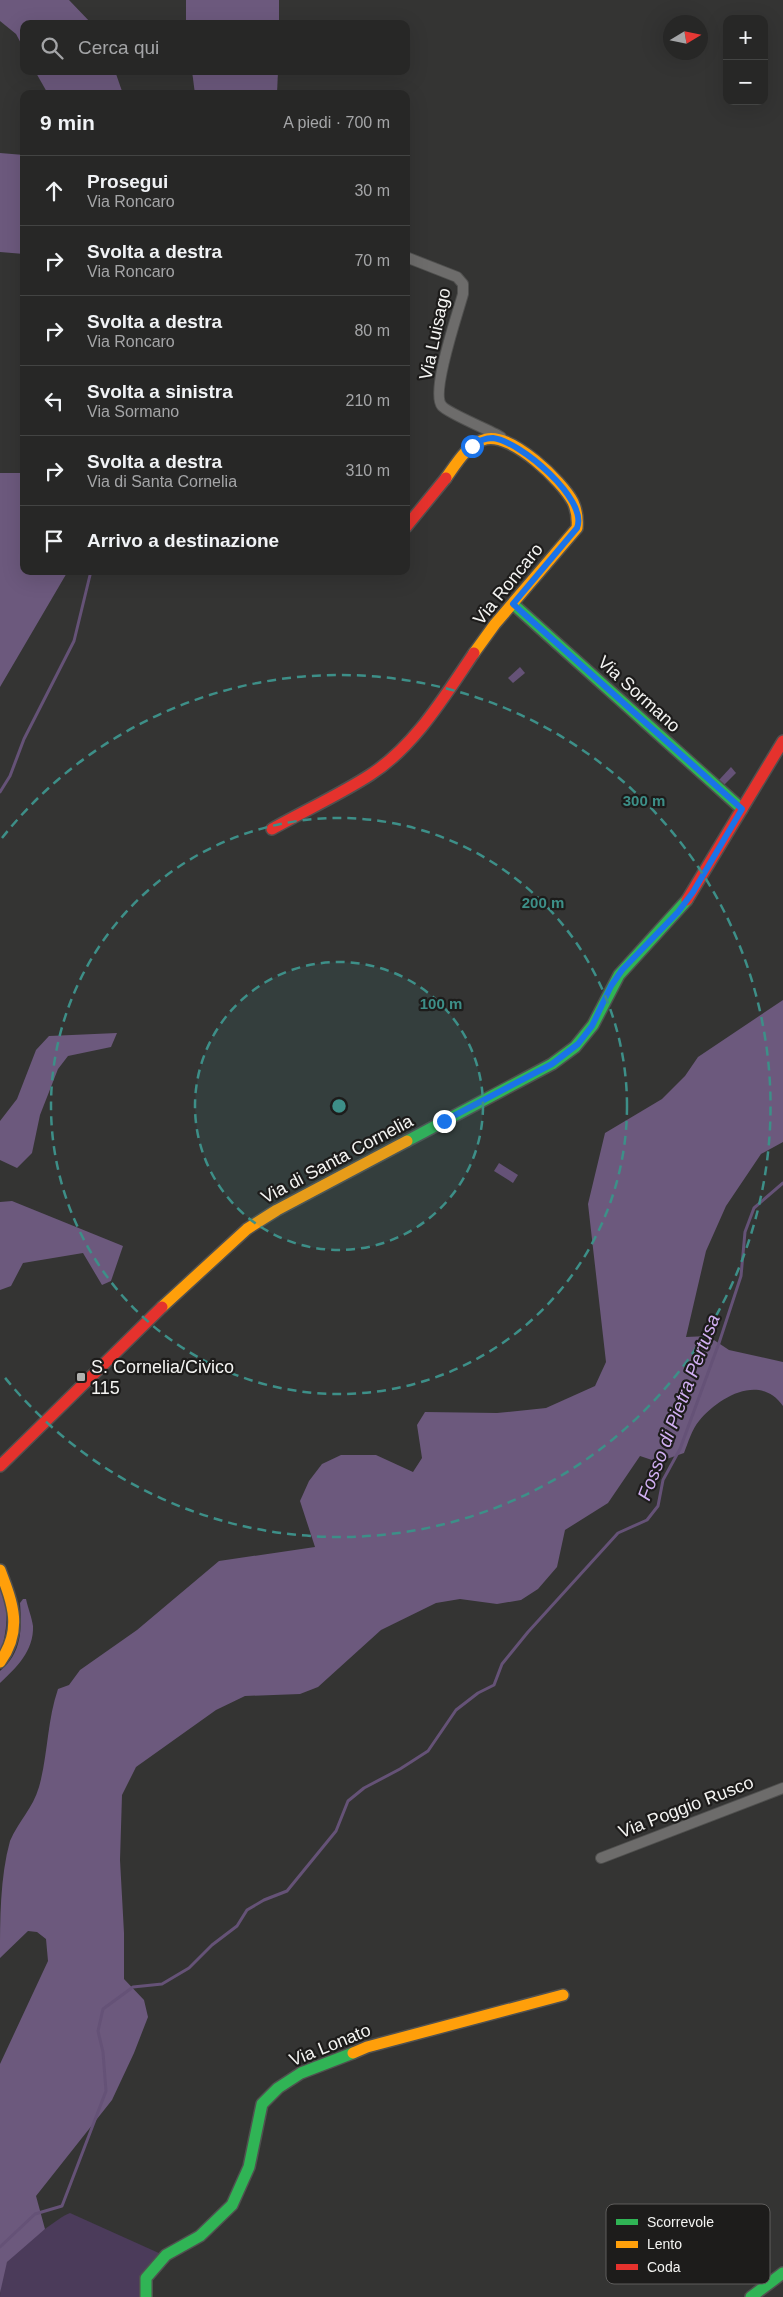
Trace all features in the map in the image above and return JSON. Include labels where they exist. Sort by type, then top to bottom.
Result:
[{"type":"street","name":"Via Luisago","points":[[410,259],[457,277],[463,284],[463,294],[440,377],[438,393],[440,403],[447,410],[486,428],[511,443]]},
{"type":"street","name":"Via Roncaro","points":[[272,829],[370,775],[395,755],[414,736],[495,624],[577,528],[579,518],[576,506],[565,491],[531,458],[511,443],[491,438],[480,440],[472,446],[410,522]]},
{"type":"street","name":"Via Sormano","points":[[513,604],[742,809]]},
{"type":"street","name":"Via di Santa Cornelia","points":[[0,1466],[184,1285],[243,1232],[277,1210],[546,1068],[570,1052],[592,1026],[611,986],[622,970],[678,912],[693,892],[783,741]]},
{"type":"street","points":[[0,1570],[14,1606],[15,1622],[10,1647],[0,1662]]},
{"type":"street","name":"Via Poggio Rusco","points":[[601,1858],[783,1788]]},
{"type":"street","name":"Via Lonato","points":[[146,2297],[146,2278],[166,2255],[200,2236],[232,2205],[248,2167],[262,2104],[278,2088],[301,2073],[367,2047],[563,1995]]},
{"type":"street","points":[[770,2283],[783,2273]]},
{"type":"street","points":[[751,2297],[768,2284]]},
{"type":"shaded area","points":[[0,0],[69,0],[88,20],[20,20],[20,42],[16,34],[0,21]]},
{"type":"shaded area","points":[[186,0],[279,0],[279,20],[186,20]]},
{"type":"shaded area","points":[[37,75],[116,75],[122,90],[46,90]]},
{"type":"shaded area","points":[[193,75],[278,75],[277,90],[194,90]]},
{"type":"shaded area","points":[[0,153],[20,155],[20,254],[0,252]]},
{"type":"shaded area","points":[[0,473],[20,473],[20,575],[66,575],[0,687]]},
{"type":"shaded area","points":[[520,667],[525,673],[513,683],[508,678]]},
{"type":"shaded area","points":[[731,767],[736,773],[724,785],[719,780]]},
{"type":"shaded area","points":[[783,1000],[783,1142],[761,1154],[726,1206],[706,1251],[686,1337],[708,1336],[729,1350],[783,1362],[783,1406],[774,1396],[763,1391],[740,1392],[728,1397],[707,1412],[692,1432],[684,1453],[658,1462],[640,1456],[608,1503],[565,1530],[557,1567],[538,1589],[521,1600],[497,1604],[460,1599],[436,1603],[381,1630],[318,1687],[300,1694],[245,1696],[216,1710],[136,1767],[122,1795],[120,1860],[124,1933],[124,1979],[144,2000],[148,2017],[112,2100],[36,2196],[45,2229],[7,2262],[0,2293],[0,2064],[48,1961],[46,1939],[37,1932],[28,1931],[0,1958],[2,1884],[10,1841],[33,1802],[39,1787],[54,1701],[58,1689],[69,1685],[80,1670],[137,1630],[219,1561],[315,1547],[300,1501],[309,1481],[322,1464],[341,1455],[376,1455],[413,1472],[422,1458],[417,1425],[425,1412],[497,1413],[546,1408],[595,1386],[606,1362],[588,1204],[605,1133],[662,1099],[685,1076],[698,1057]]},
{"type":"shaded area","points":[[117,1033],[111,1047],[68,1056],[58,1069],[40,1115],[32,1153],[17,1168],[0,1160],[0,1121],[17,1099],[36,1050],[49,1036]]},
{"type":"shaded area","points":[[499,1163],[518,1175],[513,1183],[494,1171]]},
{"type":"shaded area","points":[[12,1201],[123,1246],[111,1281],[102,1285],[83,1253],[23,1263],[11,1286],[0,1290],[0,1202]]},
{"type":"shaded area","points":[[0,1583],[5,1599],[7,1616],[4,1641],[0,1651]]},
{"type":"shaded area","points":[[23,1599],[26,1599],[33,1626],[31,1643],[18,1665],[0,1683],[0,1671],[13,1656],[17,1648],[21,1622],[20,1603]]},
{"type":"shaded area","points":[[70,2213],[161,2254],[139,2297],[0,2297],[4,2270],[11,2257],[47,2227]]},
{"type":"waterway","points":[[0,792],[10,776],[24,739],[74,641],[90,575]]},
{"type":"waterway","name":"Fosso di Pietra Pertusa","points":[[0,2247],[35,2214],[62,2206],[106,2091],[103,2052],[98,2031],[103,2009],[133,1987],[162,1984],[189,1968],[212,1945],[237,1926],[247,1910],[264,1900],[287,1891],[336,1831],[348,1801],[364,1788],[400,1769],[428,1751],[456,1710],[478,1693],[494,1685],[502,1664],[528,1632],[618,1533],[647,1520],[658,1506],[663,1480],[680,1449],[719,1343],[741,1276],[745,1232],[754,1208],[783,1183]]},
{"type":"traffic: fast","points":[[513,604],[742,809]]},
{"type":"traffic: fast","points":[[407,1141],[552,1064],[575,1047],[593,1025],[619,975],[687,900]]},
{"type":"traffic: fast","points":[[146,2297],[146,2278],[166,2255],[200,2236],[232,2205],[249,2167],[262,2104],[278,2088],[301,2073],[353,2053]]},
{"type":"traffic: fast","points":[[770,2283],[783,2273]]},
{"type":"traffic: fast","points":[[751,2297],[768,2284]]},
{"type":"traffic: slow","points":[[446,478],[468,449],[480,441],[497,439],[509,443],[522,451],[547,471],[567,493],[573,502],[577,515],[577,528],[495,624],[474,653]]},
{"type":"traffic: slow","points":[[162,1307],[247,1229],[277,1210],[407,1141]]},
{"type":"traffic: slow","points":[[0,1570],[9,1594],[14,1617],[12,1639],[0,1662]]},
{"type":"traffic: slow","points":[[353,2053],[367,2047],[563,1995]]},
{"type":"traffic: jam","points":[[410,522],[446,478]]},
{"type":"traffic: jam","points":[[272,829],[370,775],[401,750],[428,720],[474,653]]},
{"type":"traffic: jam","points":[[687,900],[783,741]]},
{"type":"traffic: jam","points":[[0,1466],[162,1307]]},
{"type":"place","name":"S. Cornelia/Civico 115","points":[[81,1377]]},
{"type":"route","points":[[444,1121],[552,1064],[578,1044],[592,1026],[611,986],[622,970],[678,912],[693,892],[742,809],[513,604],[577,528],[579,524],[578,510],[565,491],[520,448],[511,443],[491,438],[480,440],[472,446]]}]
